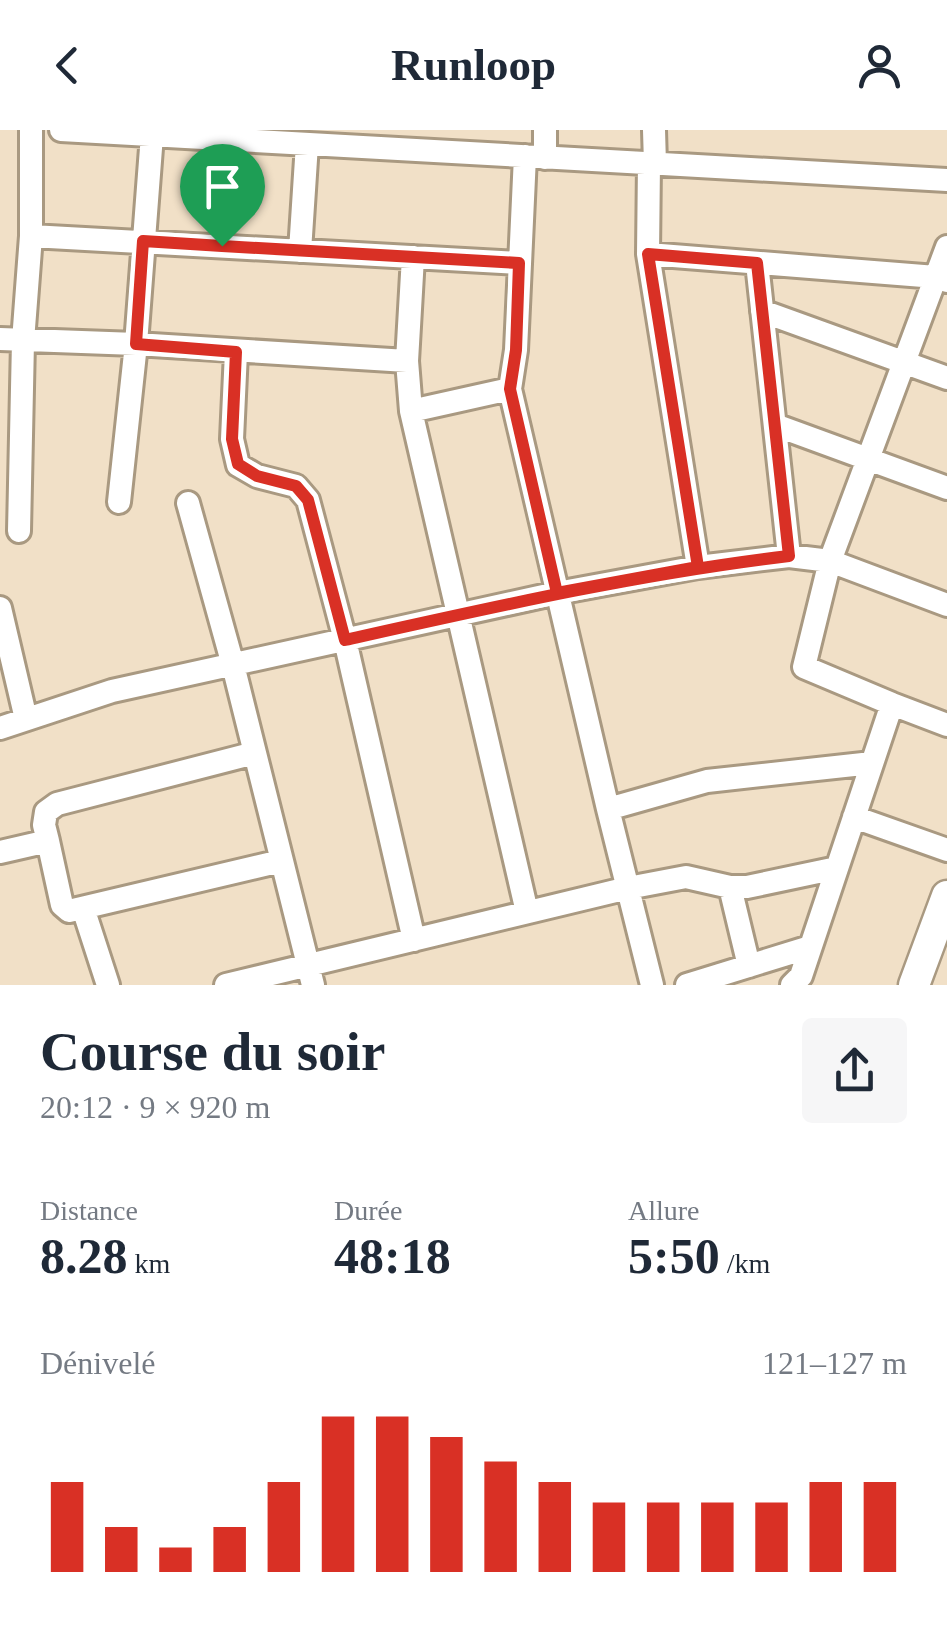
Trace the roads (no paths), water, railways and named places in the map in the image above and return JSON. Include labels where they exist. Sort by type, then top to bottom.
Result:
[{"type":"main road","points":[[914,985],[947,896]]},
{"type":"street","points":[[19,531],[12,340],[31,236],[31,130]]},
{"type":"street","points":[[61,130],[435,141],[535,157],[947,180]]},
{"type":"street","points":[[545,130],[535,157],[519,263],[516,350],[510,389],[652,985]]},
{"type":"street","points":[[654,130],[648,254],[698,567]]},
{"type":"street","points":[[119,502],[152,135]]},
{"type":"street","points":[[300,251],[312,139]]},
{"type":"street","points":[[31,236],[519,263]]},
{"type":"street","points":[[947,247],[941,279],[904,362],[830,561],[804,667],[947,724]]},
{"type":"street","points":[[648,254],[941,279]]},
{"type":"street","points":[[413,258],[407,361],[410,410],[528,912]]},
{"type":"street","points":[[757,263],[789,556]]},
{"type":"street","points":[[762,311],[947,378]]},
{"type":"street","points":[[12,340],[407,361]]},
{"type":"street","points":[[236,352],[232,439],[238,464],[257,476],[296,486],[308,500],[345,640],[414,940]]},
{"type":"street","points":[[410,410],[510,389]]},
{"type":"street","points":[[774,426],[947,488]]},
{"type":"street","points":[[188,503],[234,664],[310,975]]},
{"type":"street","points":[[0,728],[112,691],[557,593],[698,567],[789,556],[830,561],[947,605]]},
{"type":"street","points":[[0,608],[26,719]]},
{"type":"street","points":[[792,985],[801,976],[892,704]]},
{"type":"street","points":[[255,752],[57,804],[46,812],[44,826],[62,904],[69,911],[281,860]]},
{"type":"street","points":[[608,809],[706,781],[872,762]]},
{"type":"street","points":[[854,817],[947,850]]},
{"type":"street","points":[[0,852],[48,841]]},
{"type":"street","points":[[226,985],[310,975],[414,940],[628,888],[686,877],[730,887],[747,886],[837,868]]},
{"type":"street","points":[[730,887],[749,966]]},
{"type":"street","points":[[83,908],[108,985]]},
{"type":"street","points":[[686,985],[810,947]]}]
